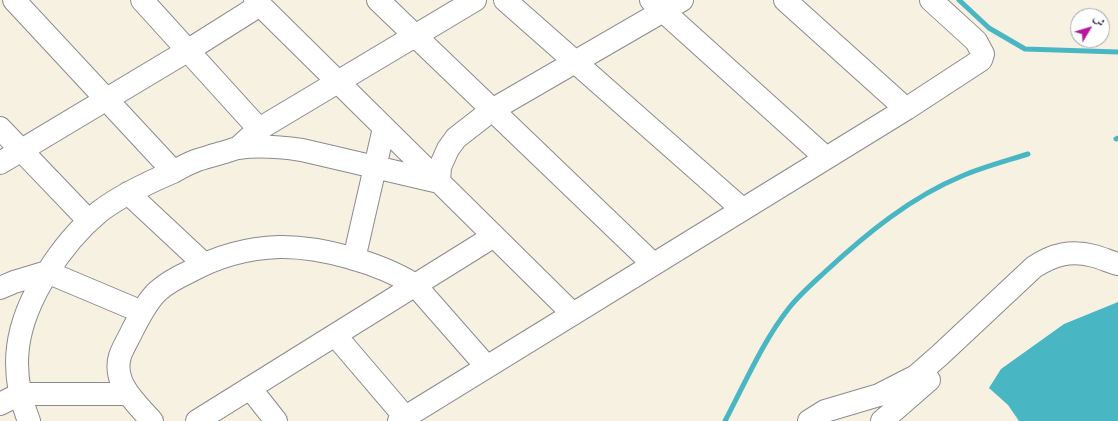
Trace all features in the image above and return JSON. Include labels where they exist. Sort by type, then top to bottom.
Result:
[{"type":"street","points":[[14,0],[173,172]]},
{"type":"street","points":[[142,0],[258,129]]},
{"type":"street","points":[[378,0],[653,264]]},
{"type":"street","points":[[238,148],[258,129],[475,0]]},
{"type":"street","points":[[505,0],[742,209]]},
{"type":"street","points":[[439,182],[440,167],[448,149],[456,138],[492,110],[575,62],[657,5],[682,0]]},
{"type":"street","points":[[785,0],[906,109]]},
{"type":"street","points":[[335,335],[402,419],[906,109],[976,64],[981,60],[983,54],[976,41],[931,0]]},
{"type":"street","points":[[0,163],[187,51],[258,2],[573,314]]},
{"type":"street","points":[[657,5],[826,158]]},
{"type":"street","points":[[0,128],[89,221]]},
{"type":"street","points":[[354,259],[384,128]]},
{"type":"street","points":[[29,421],[20,394],[17,369],[18,347],[30,306],[47,272],[65,247],[89,221],[128,193],[195,161],[238,148],[279,147],[302,150],[439,182]]},
{"type":"street","points":[[128,193],[204,264]]},
{"type":"street","points":[[197,421],[494,236]]},
{"type":"street","points":[[152,421],[128,394],[122,384],[119,374],[120,357],[142,312],[157,291],[173,280],[204,264],[238,253],[279,247],[306,249],[365,261],[407,280],[415,285],[487,367]]},
{"type":"street","points":[[809,421],[825,411],[879,395],[916,376],[940,356],[1034,267],[1046,260],[1060,254],[1071,252],[1095,256],[1117,264]]},
{"type":"street","points":[[882,421],[947,364],[1025,291],[1045,275],[1054,269],[1078,264],[1117,264]]},
{"type":"street","points":[[5,279],[47,272],[142,312]]},
{"type":"street","points":[[250,388],[276,421]]},
{"type":"street","points":[[0,404],[20,394],[128,394]]},
{"type":"street","points":[[0,414],[6,421]]},
{"type":"water","points":[[1118,302],[1118,421],[1019,421],[1008,405],[989,388],[1001,369],[1064,324]]},
{"type":"waterway","points":[[959,0],[989,28],[1025,49],[1118,52]]},
{"type":"waterway","points":[[725,421],[771,334],[789,308],[802,293],[841,257],[873,230],[925,194],[970,173],[1028,154]]}]
